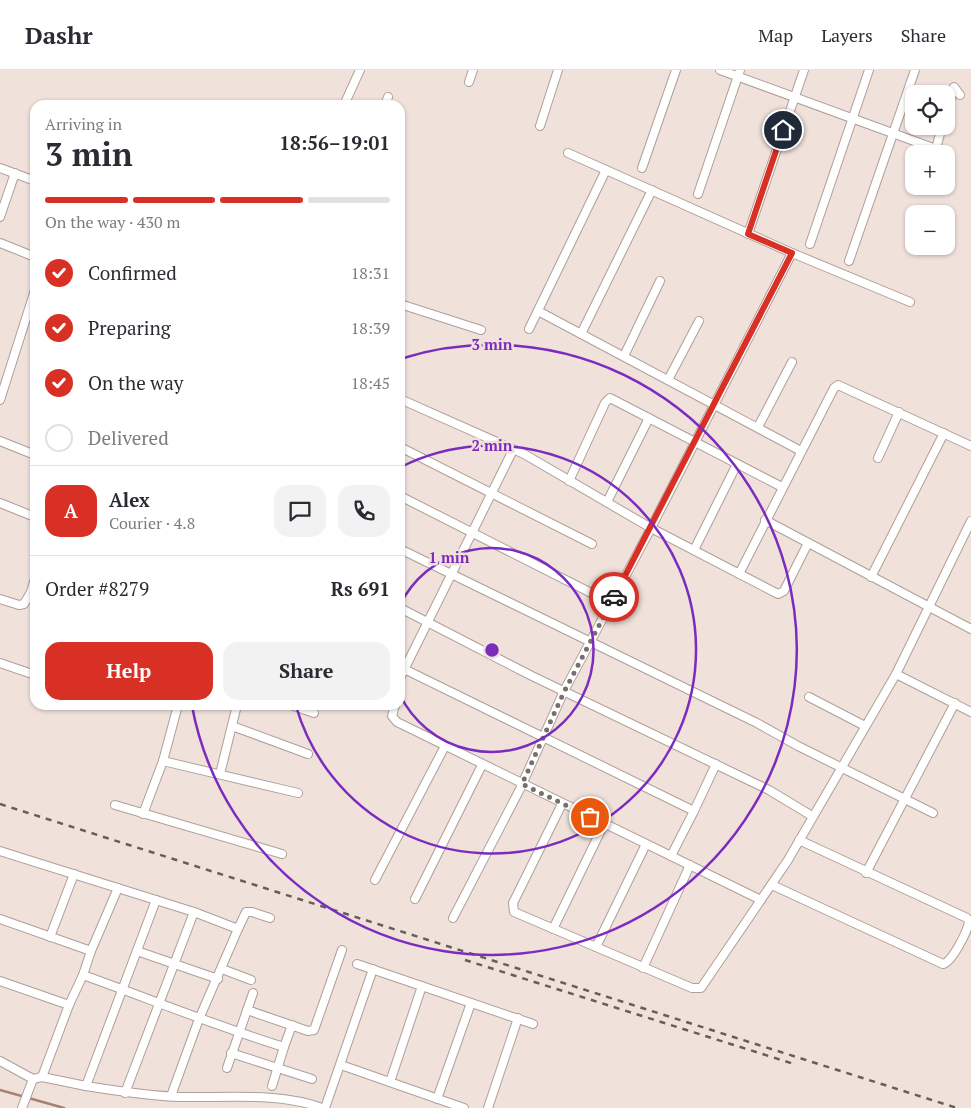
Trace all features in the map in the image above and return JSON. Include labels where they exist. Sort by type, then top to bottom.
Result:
[{"type":"street","points":[[346,100],[360,70]]},
{"type":"street","points":[[469,82],[473,70]]},
{"type":"street","points":[[540,126],[558,70]]},
{"type":"street","points":[[642,168],[676,70]]},
{"type":"street","points":[[720,70],[739,73],[936,149],[940,135]]},
{"type":"street","points":[[748,234],[804,70]]},
{"type":"street","points":[[810,244],[869,70]]},
{"type":"street","points":[[850,261],[892,131],[915,70]]},
{"type":"street","points":[[698,194],[739,73]]},
{"type":"street","points":[[955,88],[960,94]]},
{"type":"street","points":[[568,153],[748,234],[910,302]]},
{"type":"street","points":[[0,168],[30,179]]},
{"type":"street","points":[[529,329],[606,170]]},
{"type":"street","points":[[0,216],[15,173]]},
{"type":"street","points":[[581,334],[652,190]]},
{"type":"street","points":[[0,243],[30,255]]},
{"type":"street","points":[[454,918],[522,784],[564,692],[651,528],[792,253]]},
{"type":"street","points":[[624,356],[660,281]]},
{"type":"street","points":[[0,400],[30,306]]},
{"type":"street","points":[[405,306],[481,330]]},
{"type":"street","points":[[538,311],[801,451]]},
{"type":"street","points":[[668,380],[699,321]]},
{"type":"street","points":[[758,428],[792,362]]},
{"type":"street","points":[[739,574],[834,388],[838,385],[971,446]]},
{"type":"street","points":[[569,481],[607,400],[614,400],[782,488]]},
{"type":"street","points":[[405,401],[513,450],[651,528],[773,592],[781,594],[808,543]]},
{"type":"street","points":[[878,458],[899,412]]},
{"type":"street","points":[[607,502],[649,418]]},
{"type":"street","points":[[871,577],[944,433]]},
{"type":"street","points":[[0,441],[30,453]]},
{"type":"street","points":[[405,450],[592,544]]},
{"type":"street","points":[[405,662],[473,533],[513,450]]},
{"type":"street","points":[[694,550],[738,464]]},
{"type":"street","points":[[405,499],[610,603]]},
{"type":"street","points":[[0,503],[30,515]]},
{"type":"street","points":[[765,520],[928,608],[971,629]]},
{"type":"street","points":[[562,804],[512,908],[519,915],[643,968],[692,988],[701,988],[772,885],[896,674],[971,521]]},
{"type":"street","points":[[405,552],[742,716],[840,768],[933,813]]},
{"type":"street","points":[[0,599],[19,605],[24,604],[30,597]]},
{"type":"street","points":[[405,611],[564,692],[769,790],[812,816]]},
{"type":"street","points":[[0,664],[30,673]]},
{"type":"street","points":[[405,670],[694,811]]},
{"type":"street","points":[[896,674],[971,712]]},
{"type":"street","points":[[809,697],[865,726]]},
{"type":"street","points":[[866,873],[955,703]]},
{"type":"street","points":[[143,814],[163,760],[177,710]]},
{"type":"street","points":[[220,774],[236,710]]},
{"type":"street","points":[[305,710],[314,713]]},
{"type":"street","points":[[394,710],[392,716],[394,720],[482,765],[762,900]]},
{"type":"street","points":[[232,726],[308,754]]},
{"type":"street","points":[[375,880],[445,746]]},
{"type":"street","points":[[163,760],[298,793]]},
{"type":"street","points":[[671,856],[716,764]]},
{"type":"street","points":[[415,899],[482,765]]},
{"type":"street","points":[[116,805],[282,854]]},
{"type":"street","points":[[553,929],[604,824]]},
{"type":"street","points":[[772,885],[943,964],[946,963],[967,930],[969,921],[967,918],[866,873],[799,840]]},
{"type":"street","points":[[596,947],[646,844]]},
{"type":"street","points":[[0,851],[194,912],[238,929]]},
{"type":"street","points":[[643,968],[690,865]]},
{"type":"street","points":[[50,937],[74,874]]},
{"type":"street","points":[[42,1077],[68,1005],[83,975],[91,951],[118,888]]},
{"type":"street","points":[[86,1086],[156,900]]},
{"type":"street","points":[[125,1093],[194,912]]},
{"type":"street","points":[[171,1096],[199,1019],[246,912],[270,918]]},
{"type":"street","points":[[0,919],[91,951]]},
{"type":"street","points":[[246,1010],[308,1031],[314,1030],[342,950]]},
{"type":"street","points":[[137,952],[218,979]]},
{"type":"street","points":[[357,964],[532,1024]]},
{"type":"street","points":[[222,969],[251,980]]},
{"type":"street","points":[[0,1061],[33,1079],[42,1077],[125,1093],[254,1098],[309,1103],[324,1108],[341,1065],[373,970]]},
{"type":"street","points":[[83,975],[160,1002],[237,1033],[284,1047]]},
{"type":"street","points":[[0,982],[68,1005]]},
{"type":"street","points":[[390,1082],[422,986]]},
{"type":"street","points":[[227,1068],[237,1033],[253,993]]},
{"type":"street","points":[[437,1099],[471,1003]]},
{"type":"street","points":[[488,1108],[518,1018]]},
{"type":"street","points":[[272,1086],[292,1025]]},
{"type":"street","points":[[231,1053],[312,1079]]},
{"type":"street","points":[[341,1065],[464,1108]]},
{"type":"street","points":[[23,1105],[33,1079]]},
{"type":"waterway","points":[[0,1090],[64,1108]]},
{"type":"railway","points":[[0,804],[957,1108]]},
{"type":"railway","points":[[465,960],[794,1064]]},
{"type":"way so far","points":[[590,817],[522,784],[564,692],[614,597]]},
{"type":"route","points":[[614,597],[792,253],[748,234],[783,130]]}]
